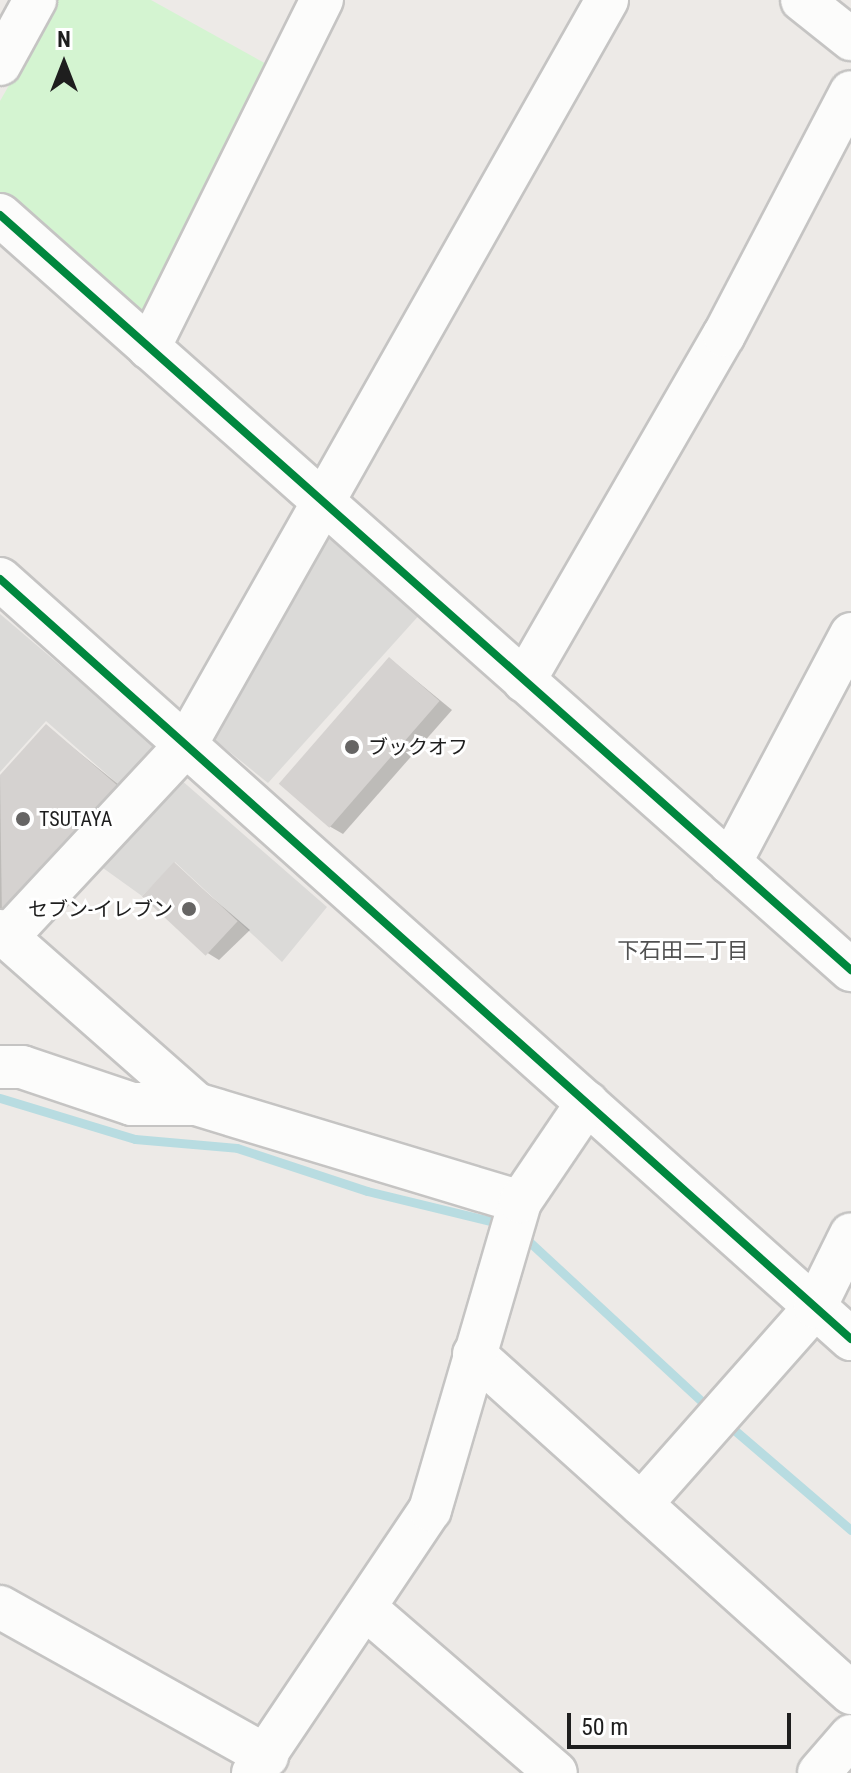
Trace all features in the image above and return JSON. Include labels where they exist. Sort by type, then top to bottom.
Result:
[{"type":"street","points":[[0,64],[35,0]]},
{"type":"street","points":[[149,348],[322,0]]},
{"type":"street","points":[[196,1104],[3,934],[185,746],[607,0]]},
{"type":"street","points":[[802,0],[851,39]]},
{"type":"street","points":[[524,681],[724,335],[851,92]]},
{"type":"street","points":[[0,215],[325,499],[524,681],[851,970]]},
{"type":"street","points":[[0,579],[851,1339]]},
{"type":"street","points":[[730,863],[851,634]]},
{"type":"street","points":[[0,1067],[22,1067],[132,1104],[196,1104],[514,1220]]},
{"type":"street","points":[[0,1607],[260,1764],[430,1510],[514,1220],[587,1103]]},
{"type":"street","points":[[641,1504],[815,1307],[851,1234]]},
{"type":"street","points":[[474,1354],[851,1693]]},
{"type":"street","points":[[365,1608],[556,1773]]},
{"type":"street","points":[[819,1773],[851,1736]]},
{"type":"shaded area","points":[[327,530],[422,612],[268,783],[210,736]]},
{"type":"shaded area","points":[[0,614],[154,745],[119,785],[46,721],[0,772]]},
{"type":"shaded area","points":[[180,779],[327,907],[282,962],[175,862],[142,896],[103,868]]},
{"type":"green space","points":[[58,0],[151,0],[270,66],[143,321],[0,199],[0,101]]},
{"type":"building","points":[[389,657],[440,701],[329,828],[279,784]]},
{"type":"building","points":[[46,724],[118,786],[2,921],[0,775]]},
{"type":"building","points":[[174,862],[238,921],[206,956],[142,896]]},
{"type":"waterway","points":[[0,1098],[135,1139],[237,1148],[367,1191],[502,1224]]},
{"type":"waterway","points":[[522,1235],[711,1410]]},
{"type":"waterway","points":[[725,1422],[851,1530]]},
{"type":"cycle path","points":[[0,215],[851,970]]},
{"type":"cycle path","points":[[0,579],[851,1339]]},
{"type":"place","name":"ブックオフ","points":[[352,747]]},
{"type":"place","name":"TSUTAYA","points":[[23,819]]},
{"type":"place","name":"セブン-イレブン","points":[[189,909]]},
{"type":"district","name":"下石田二丁目","points":[[683,951]]}]
